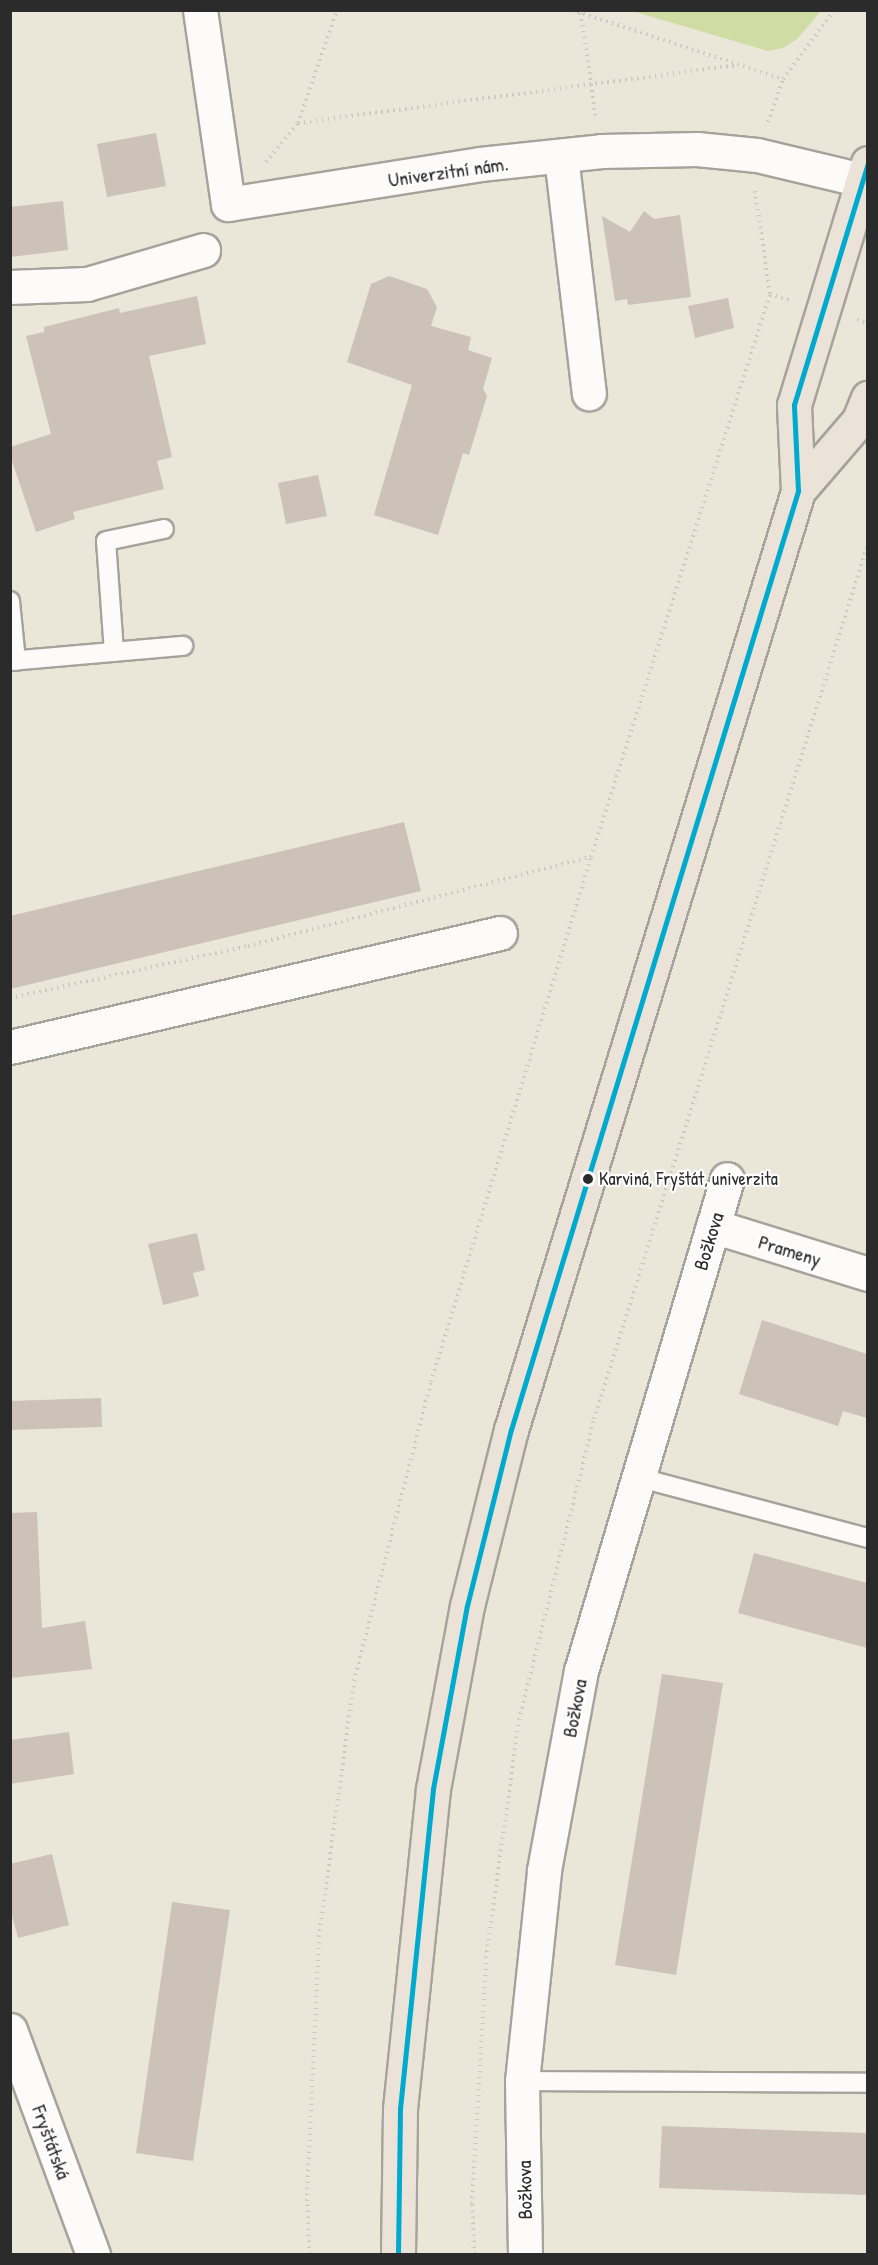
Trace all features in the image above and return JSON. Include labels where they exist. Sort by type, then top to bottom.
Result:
[{"type":"main road","points":[[398,2254],[400,2109],[416,1950],[434,1790],[467,1606],[511,1430],[798,491],[794,405],[865,171]]},
{"type":"main road","points":[[798,491],[858,420],[867,398]]},
{"type":"street","points":[[200,10],[228,204]]},
{"type":"street","name":"Univerzitní nám.","points":[[228,204],[480,164],[601,152],[697,149],[757,155],[865,171]]},
{"type":"street","points":[[561,156],[589,393]]},
{"type":"street","points":[[10,287],[87,284],[203,250]]},
{"type":"street","points":[[10,1047],[500,933]]},
{"type":"street","name":"Božkova","points":[[525,2254],[522,2081],[544,1870],[577,1694],[637,1477],[727,1179]]},
{"type":"street","name":"Prameny","points":[[713,1226],[867,1274]]},
{"type":"street","name":"Fryštátská","points":[[10,2030],[93,2254]]},
{"type":"lane","points":[[114,652],[106,541],[164,530]]},
{"type":"lane","points":[[10,601],[13,661],[183,646]]},
{"type":"lane","points":[[637,1477],[867,1538]]},
{"type":"lane","points":[[522,2081],[867,2083]]},
{"type":"path","points":[[228,204],[298,123],[337,10]]},
{"type":"path","points":[[572,10],[783,79]]},
{"type":"path","points":[[581,14],[601,152]]},
{"type":"path","points":[[298,123],[738,65]]},
{"type":"path","points":[[309,2254],[307,2201],[320,1937],[354,1681],[431,1382],[591,856],[770,294]]},
{"type":"path","points":[[10,999],[248,946],[591,856]]},
{"type":"green space","points":[[821,10],[797,39],[783,48],[768,51],[632,11]]},
{"type":"building","points":[[156,133],[166,186],[107,197],[97,144]]},
{"type":"building","points":[[63,201],[68,250],[10,257],[10,207]]},
{"type":"building","points":[[644,211],[654,219],[680,215],[691,297],[628,305],[627,299],[615,301],[602,216],[630,232]]},
{"type":"building","points":[[389,276],[427,289],[437,307],[431,326],[471,337],[468,350],[492,358],[483,389],[487,396],[469,455],[463,453],[438,535],[374,515],[412,385],[347,362],[371,284]]},
{"type":"building","points":[[197,296],[206,344],[149,356],[172,457],[157,461],[164,489],[73,512],[75,519],[36,532],[10,455],[10,447],[51,434],[26,336],[44,332],[44,327],[119,308],[120,313]]},
{"type":"building","points":[[728,298],[734,328],[695,338],[688,306]]},
{"type":"building","points":[[318,475],[327,516],[286,524],[278,483]]},
{"type":"building","points":[[404,822],[421,891],[10,989],[10,916]]},
{"type":"building","points":[[197,1233],[205,1270],[193,1273],[199,1296],[163,1305],[148,1244]]},
{"type":"building","points":[[762,1320],[867,1354],[867,1418],[843,1411],[838,1426],[739,1394]]},
{"type":"building","points":[[101,1398],[102,1427],[10,1430],[10,1401]]},
{"type":"building","points":[[37,1512],[42,1628],[85,1621],[92,1669],[10,1678],[10,1513]]},
{"type":"building","points":[[754,1553],[867,1583],[867,1648],[738,1613]]},
{"type":"building","points":[[662,1674],[723,1683],[676,1975],[615,1965]]},
{"type":"building","points":[[69,1732],[74,1774],[10,1784],[10,1740]]},
{"type":"building","points":[[52,1854],[69,1925],[18,1938],[10,1908],[10,1864]]},
{"type":"building","points":[[172,1902],[230,1910],[193,2161],[136,2153]]},
{"type":"building","points":[[662,2126],[867,2133],[867,2195],[659,2188]]},
{"type":"transit line","points":[[398,2254],[400,2109],[433,1789],[467,1606],[511,1430],[798,491],[794,405],[868,163]]},
{"type":"place","name":"Karviná, Fryštát, univerzita","points":[[588,1179]]}]
